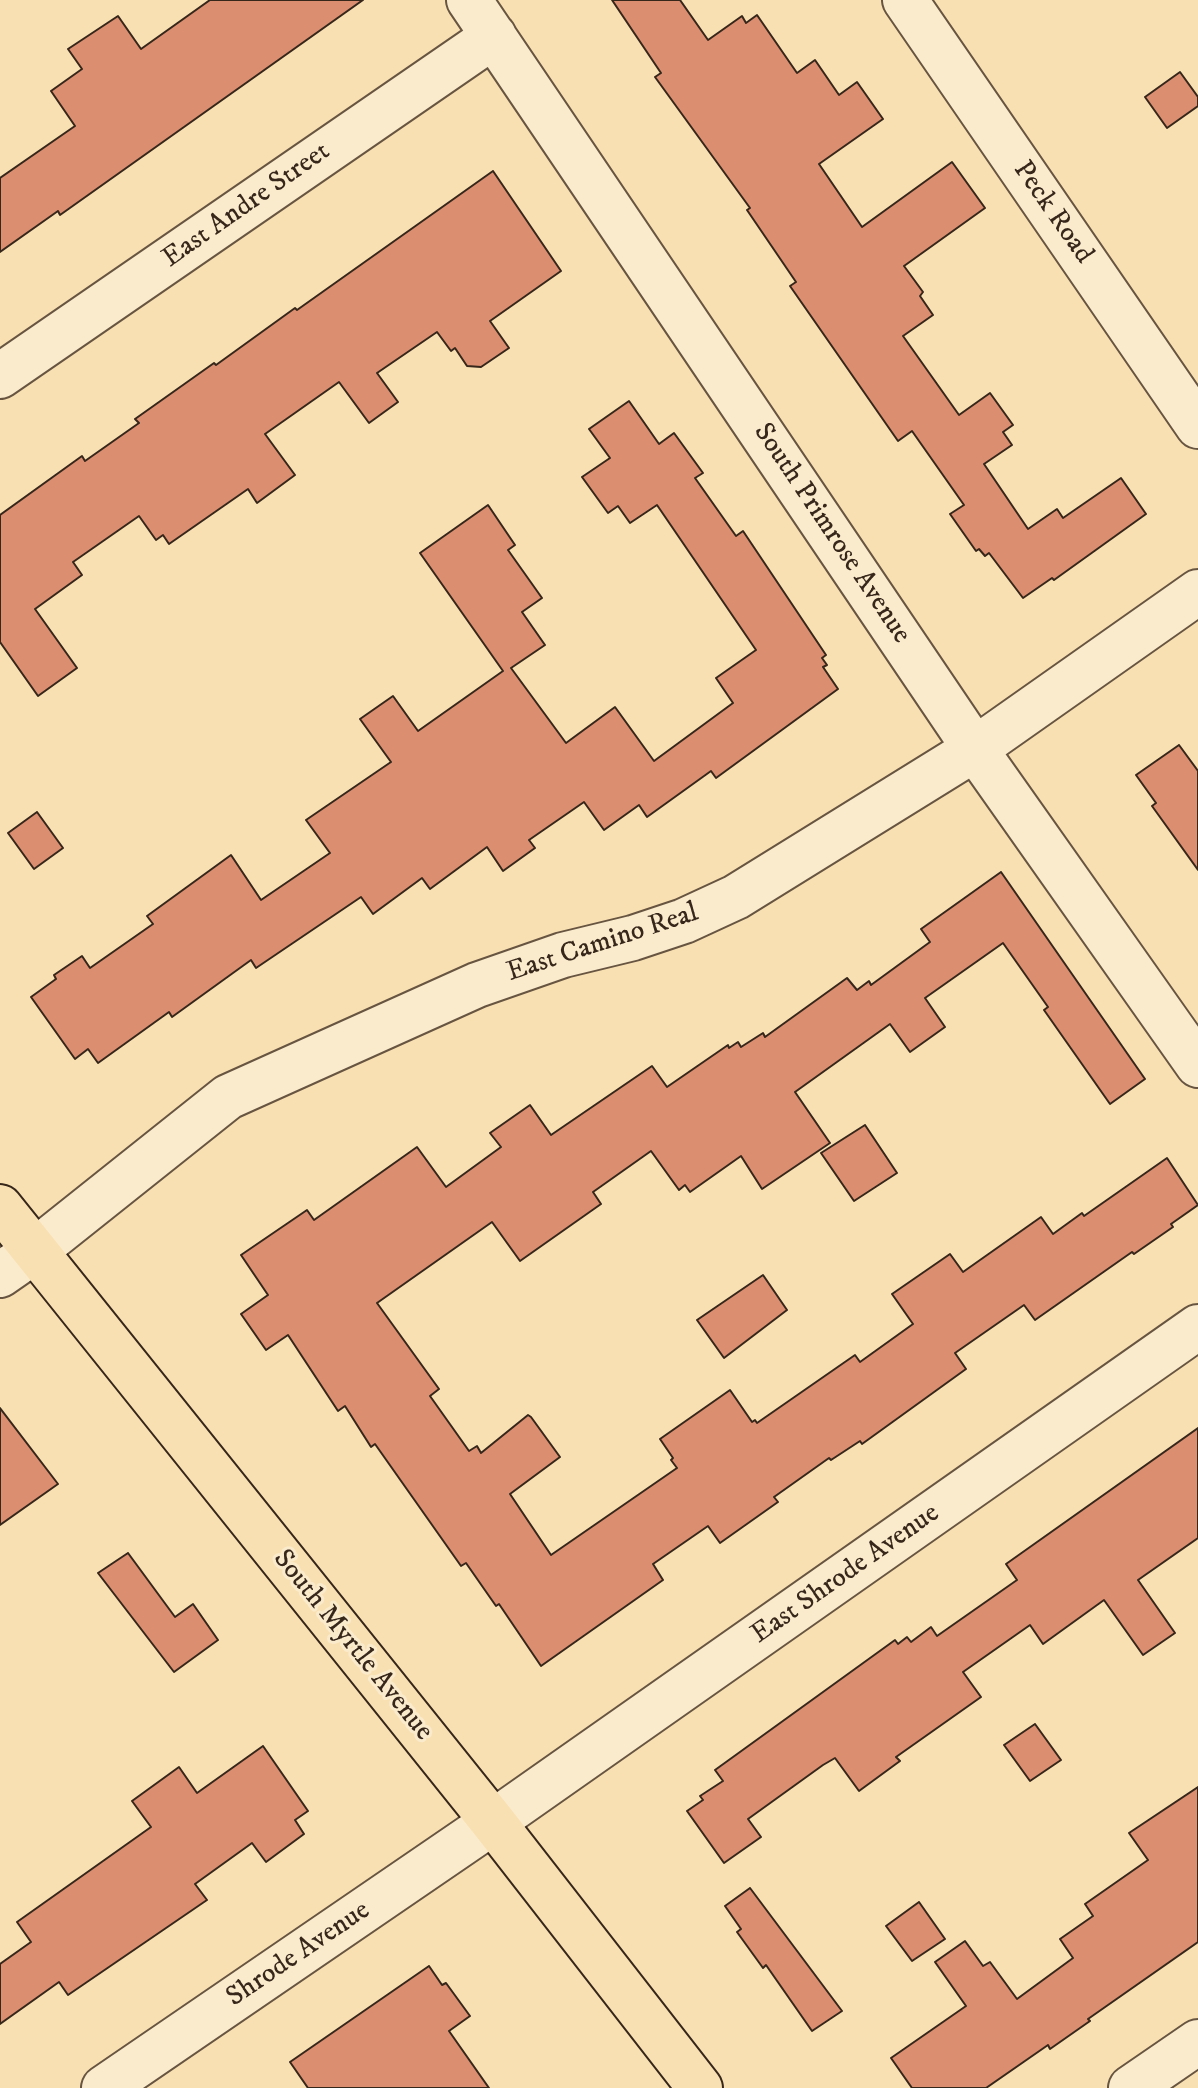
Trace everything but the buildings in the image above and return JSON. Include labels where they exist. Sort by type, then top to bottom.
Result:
[{"type":"main road","name":"South Myrtle Avenue","points":[[0,1207],[493,1822],[700,2088]]},
{"type":"street","name":"South Primrose Avenue","points":[[469,0],[975,749],[1198,1065]]},
{"type":"street","name":"Peck Road","points":[[905,0],[1198,426]]},
{"type":"street","name":"East Andre Street","points":[[0,376],[494,36]]},
{"type":"street","name":"East Camino Real","points":[[0,1275],[36,1250],[228,1097],[477,985],[563,955],[633,938],[736,897],[975,749],[1198,592]]},
{"type":"street","name":"East Shrode Avenue","points":[[493,1822],[1198,1327]]},
{"type":"street","name":"Shrode Avenue","points":[[104,2088],[493,1822]]},
{"type":"street","points":[[1131,2088],[1198,2042]]}]
